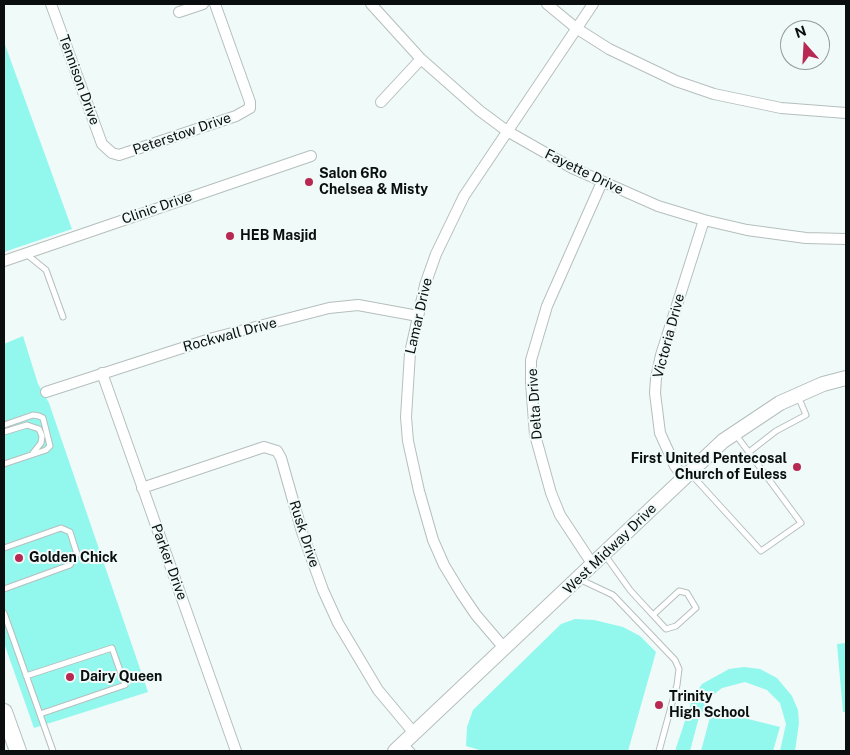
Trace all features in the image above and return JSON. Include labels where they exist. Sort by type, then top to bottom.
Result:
[{"type":"main road","points":[[4,712],[18,751]]},
{"type":"street","name":"Tennison Drive","points":[[51,4],[102,144],[112,153]]},
{"type":"street","points":[[180,12],[203,4]]},
{"type":"street","name":"Peterstow Drive","points":[[112,153],[128,154],[236,116],[250,108],[250,102],[214,4]]},
{"type":"street","name":"Fayette Drive","points":[[371,4],[421,59],[480,111],[507,131],[572,168],[658,206],[704,220],[747,230],[806,238],[846,239]]},
{"type":"street","points":[[547,4],[576,28],[609,49],[644,67],[714,94],[781,108],[846,113]]},
{"type":"street","name":"Lamar Drive","points":[[505,649],[476,615],[444,565],[433,540],[419,491],[408,441],[406,417],[410,353],[424,285],[436,254],[464,196],[593,4]]},
{"type":"street","points":[[381,102],[421,59]]},
{"type":"street","name":"Clinic Drive","points":[[4,261],[311,156]]},
{"type":"street","name":"Delta Drive","points":[[593,565],[560,515],[551,493],[535,435],[531,383],[532,360],[547,306],[602,182]]},
{"type":"street","name":"Victoria Drive","points":[[687,475],[675,466],[660,433],[655,393],[661,355],[704,220]]},
{"type":"street","name":"Rockwall Drive","points":[[46,392],[213,338],[329,308],[358,305],[418,316]]},
{"type":"street","name":"Parker Drive","points":[[102,373],[236,751]]},
{"type":"street","name":"West Midway Drive","points":[[406,745],[687,475],[735,432],[780,403],[824,384],[846,378]]},
{"type":"street","name":"Rusk Drive","points":[[142,488],[264,447],[277,451],[281,458],[322,590],[338,623],[378,690],[406,745]]},
{"type":"lane","points":[[25,253],[46,270],[63,317]]},
{"type":"lane","points":[[749,452],[776,431],[806,415],[798,395]]},
{"type":"lane","points":[[4,425],[32,415],[42,418],[50,446],[46,450],[4,464]]},
{"type":"lane","points":[[4,432],[27,425],[39,429],[42,436],[41,443],[33,454]]},
{"type":"lane","points":[[687,475],[761,551],[801,523],[735,432]]},
{"type":"lane","points":[[4,548],[61,528],[70,532],[77,554],[70,565],[4,589]]},
{"type":"lane","points":[[604,555],[653,615],[666,629],[670,630],[696,608],[695,602],[687,593],[679,591],[653,615]]},
{"type":"lane","points":[[579,579],[612,595],[676,660],[679,669],[677,685],[659,751]]},
{"type":"lane","points":[[4,613],[53,751]]},
{"type":"lane","points":[[26,676],[112,648],[125,685],[40,714]]},
{"type":"shaded area","points":[[4,42],[72,229],[4,252]]},
{"type":"shaded area","points":[[23,336],[38,384],[49,403],[148,692],[34,728],[4,643],[4,344]]},
{"type":"shaded area","points":[[575,619],[594,620],[623,627],[640,636],[656,652],[628,751],[483,751],[466,746],[467,727],[473,710],[561,624]]},
{"type":"shaded area","points":[[846,643],[846,712],[843,712],[837,644]]},
{"type":"shaded area","points":[[744,667],[760,669],[777,678],[792,696],[798,710],[799,723],[795,751],[780,751],[786,724],[780,703],[767,690],[745,682],[722,688],[713,695],[699,717],[690,751],[675,751],[693,697],[702,684],[729,669]]},
{"type":"shaded area","points":[[712,710],[780,727],[773,751],[701,751]]},
{"type":"place","name":"Salon 6Ro Chelsea & Misty","points":[[309,182]]},
{"type":"place","name":"HEB Masjid","points":[[230,236]]},
{"type":"place","name":"First United Pentecosal Church of Euless","points":[[797,467]]},
{"type":"place","name":"Golden Chick","points":[[19,558]]},
{"type":"place","name":"Dairy Queen","points":[[70,677]]},
{"type":"place","name":"Trinity High School","points":[[659,705]]}]
